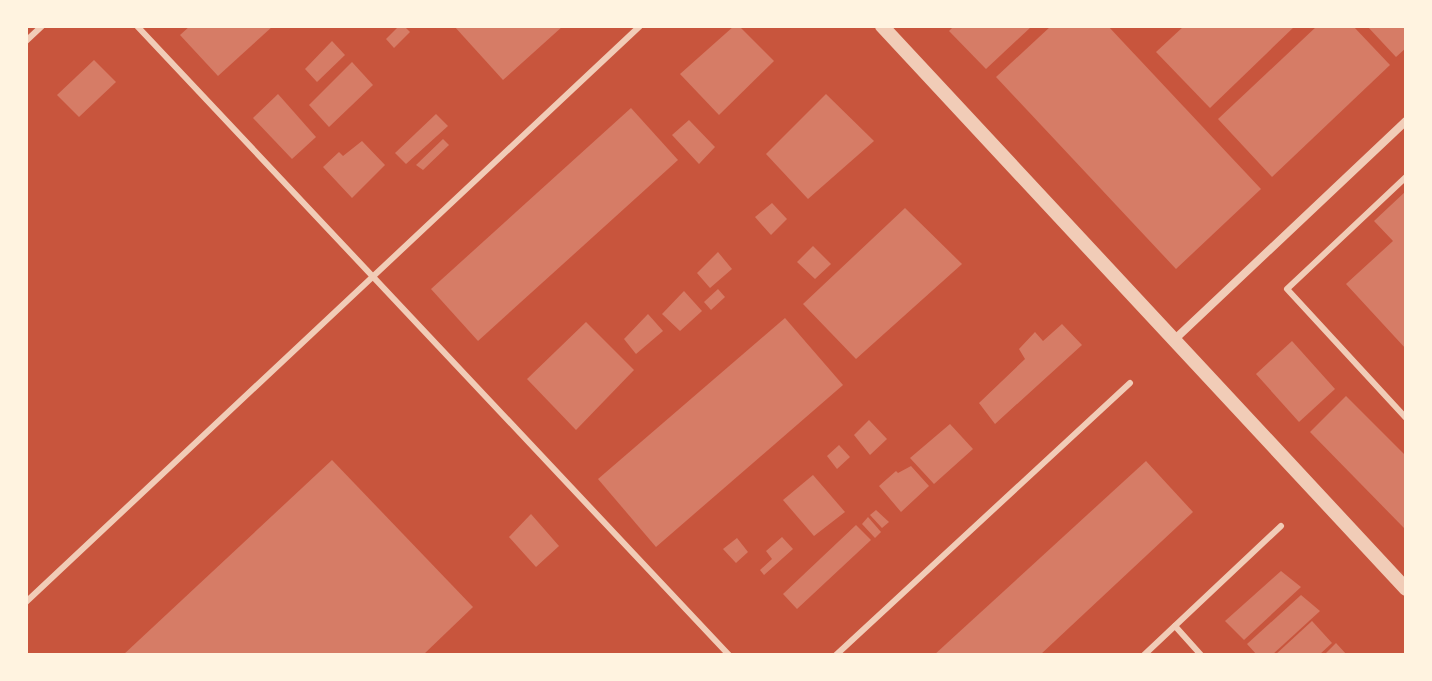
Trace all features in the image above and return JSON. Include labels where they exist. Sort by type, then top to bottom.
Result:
[{"type":"street","points":[[882,26],[1406,589]]},
{"type":"street","points":[[1174,340],[1406,121]]},
{"type":"lane","points":[[26,41],[42,26]]},
{"type":"lane","points":[[137,26],[729,655]]},
{"type":"lane","points":[[26,602],[640,26]]},
{"type":"lane","points":[[1406,177],[1287,289],[1406,418]]},
{"type":"lane","points":[[836,655],[1130,383]]},
{"type":"lane","points":[[1144,655],[1281,526]]},
{"type":"lane","points":[[1175,626],[1201,655]]},
{"type":"building","points":[[190,26],[273,26],[218,76],[180,35]]},
{"type":"building","points":[[399,26],[410,32],[394,48],[386,39]]},
{"type":"building","points":[[454,26],[563,26],[503,80]]},
{"type":"building","points":[[734,26],[739,26],[774,61],[719,115],[680,74]]},
{"type":"building","points":[[954,26],[1032,26],[986,69],[949,31]]},
{"type":"building","points":[[1051,26],[1108,26],[1261,189],[1176,269],[996,77]]},
{"type":"building","points":[[1184,26],[1295,26],[1210,108],[1156,52]]},
{"type":"building","points":[[1317,26],[1353,26],[1390,65],[1272,177],[1218,119]]},
{"type":"building","points":[[1367,26],[1406,26],[1406,48],[1396,57]]},
{"type":"building","points":[[332,41],[345,55],[317,82],[305,69]]},
{"type":"building","points":[[94,60],[116,82],[79,117],[57,95]]},
{"type":"building","points":[[352,62],[373,85],[329,127],[309,105]]},
{"type":"building","points":[[278,94],[316,137],[292,159],[253,118]]},
{"type":"building","points":[[826,94],[874,141],[808,199],[766,154]]},
{"type":"building","points":[[631,108],[678,160],[478,341],[431,289]]},
{"type":"building","points":[[436,114],[448,126],[406,164],[395,153]]},
{"type":"building","points":[[689,120],[715,147],[699,164],[672,135]]},
{"type":"building","points":[[443,139],[449,145],[423,170],[416,165]]},
{"type":"building","points":[[362,141],[385,165],[352,198],[323,167],[339,152],[343,156]]},
{"type":"building","points":[[1406,191],[1406,349],[1346,284],[1393,241],[1374,221]]},
{"type":"building","points":[[772,203],[787,219],[771,235],[755,217]]},
{"type":"building","points":[[905,208],[962,264],[856,359],[803,304]]},
{"type":"building","points":[[813,246],[831,264],[815,279],[797,262]]},
{"type":"building","points":[[718,252],[732,269],[710,288],[697,273]]},
{"type":"building","points":[[718,289],[725,297],[711,310],[704,302]]},
{"type":"building","points":[[684,291],[702,311],[680,331],[662,314]]},
{"type":"building","points":[[648,314],[663,331],[636,354],[624,339]]},
{"type":"building","points":[[785,318],[843,385],[656,547],[598,479]]},
{"type":"building","points":[[586,322],[634,370],[576,430],[527,379]]},
{"type":"building","points":[[1062,324],[1082,345],[995,424],[979,403],[1025,359],[1019,349],[1035,332],[1043,341]]},
{"type":"building","points":[[1292,341],[1335,389],[1299,422],[1256,374]]},
{"type":"building","points":[[1346,396],[1406,456],[1404,528],[1310,432]]},
{"type":"building","points":[[869,420],[887,439],[870,455],[854,435]]},
{"type":"building","points":[[950,424],[973,449],[934,484],[910,458]]},
{"type":"building","points":[[839,445],[850,457],[837,469],[827,456]]},
{"type":"building","points":[[332,460],[473,607],[423,655],[123,655]]},
{"type":"building","points":[[1146,461],[1193,512],[1040,655],[934,655]]},
{"type":"building","points":[[911,466],[929,486],[901,512],[879,486],[896,471],[898,473]]},
{"type":"building","points":[[813,475],[845,512],[814,536],[783,500]]},
{"type":"building","points":[[876,510],[889,522],[882,528],[870,515]]},
{"type":"building","points":[[531,514],[559,546],[536,567],[509,537]]},
{"type":"building","points":[[868,517],[881,532],[875,538],[862,524]]},
{"type":"building","points":[[856,525],[871,540],[797,609],[783,594]]},
{"type":"building","points":[[782,537],[793,549],[764,575],[760,570],[772,559],[766,551]]},
{"type":"building","points":[[737,538],[748,552],[736,563],[723,549]]},
{"type":"building","points":[[1281,571],[1301,587],[1244,640],[1225,621]]},
{"type":"building","points":[[1301,595],[1320,611],[1272,655],[1257,655],[1247,644]]},
{"type":"building","points":[[1312,621],[1332,643],[1319,655],[1275,655]]},
{"type":"building","points":[[1336,643],[1347,655],[1324,655]]}]
